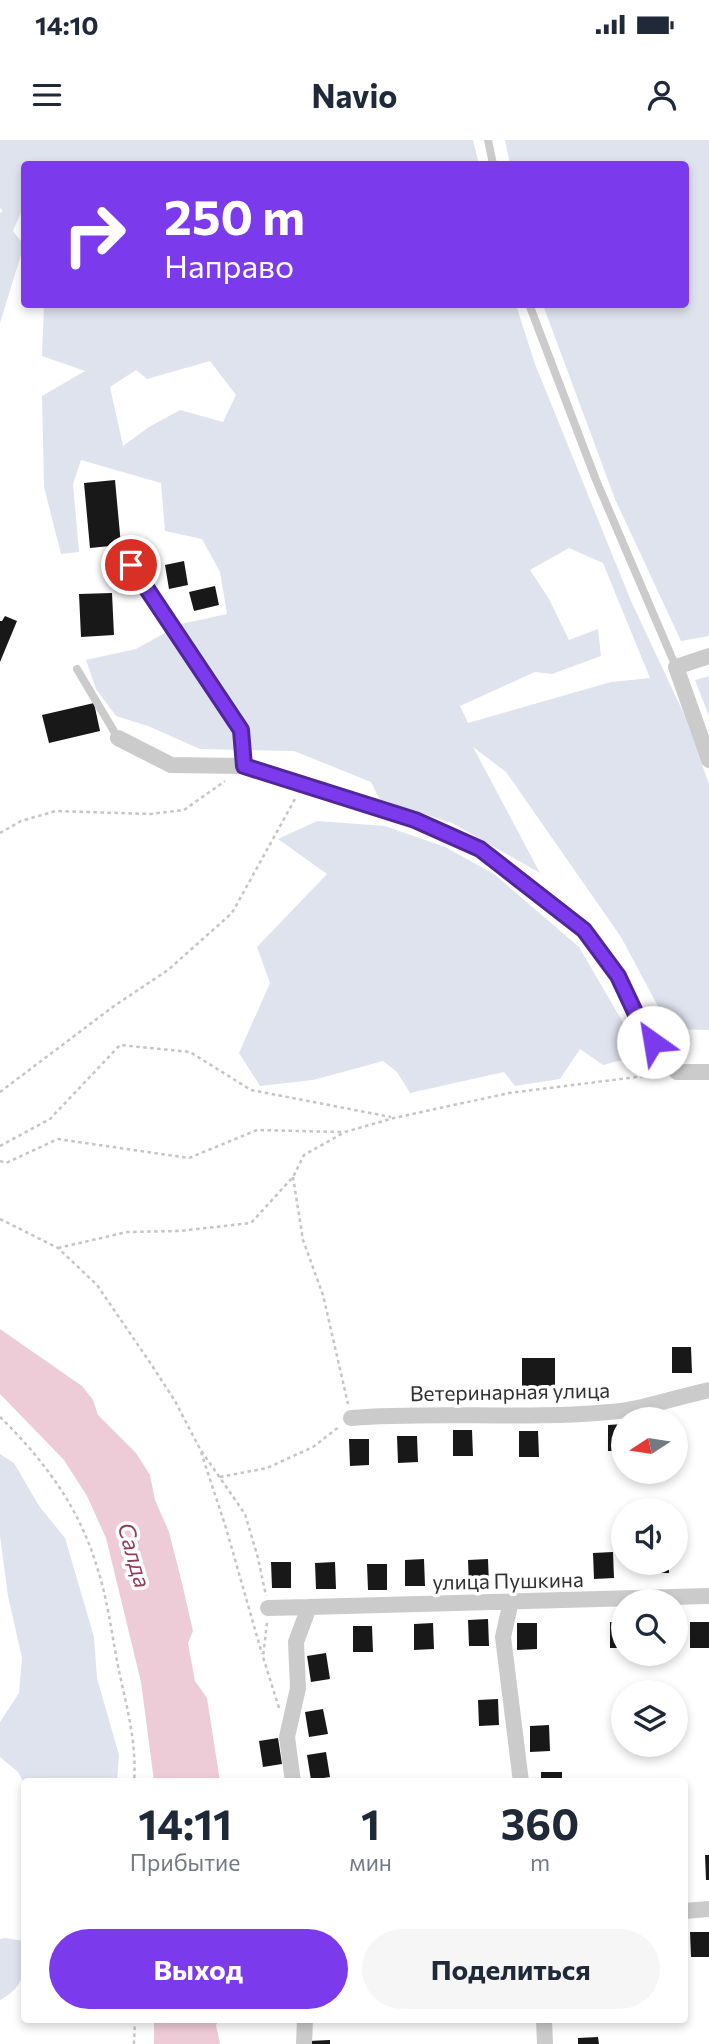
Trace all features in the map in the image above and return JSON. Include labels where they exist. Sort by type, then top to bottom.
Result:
[{"type":"street","points":[[709,656],[676,667],[709,760]]},
{"type":"street","points":[[118,738],[171,765],[238,772],[303,785],[415,820],[480,849],[584,930],[618,976],[642,1027],[677,1072],[709,1072]]},
{"type":"street","name":"Ветеринарная улица","points":[[351,1418],[398,1414],[560,1415],[612,1412],[709,1390]]},
{"type":"street","name":"улица Пушкина","points":[[268,1608],[709,1596]]},
{"type":"street","points":[[510,1601],[503,1637],[521,1778]]},
{"type":"street","points":[[292,1778],[287,1737],[298,1688],[296,1642],[309,1607]]},
{"type":"street","points":[[688,1911],[709,1909]]},
{"type":"street","points":[[304,2044],[305,2023]]},
{"type":"street","points":[[544,2023],[545,2044]]},
{"type":"lane","points":[[488,140],[492,161]]},
{"type":"lane","points":[[531,308],[596,480],[676,667]]},
{"type":"lane","points":[[131,565],[241,730],[238,772]]},
{"type":"lane","points":[[77,669],[118,738]]},
{"type":"path","points":[[0,833],[21,821],[56,811],[150,814],[184,810],[238,772]]},
{"type":"path","points":[[0,1092],[114,1006],[169,970],[232,913],[303,785]]},
{"type":"path","points":[[0,1146],[50,1119],[120,1045],[190,1052],[251,1090],[394,1118]]},
{"type":"path","points":[[58,1248],[127,1233],[179,1231],[251,1223],[293,1177],[304,1154],[345,1132],[394,1118],[509,1093],[677,1072]]},
{"type":"path","points":[[0,1161],[6,1163],[58,1139],[189,1158],[257,1129],[345,1132]]},
{"type":"path","points":[[220,1477],[267,1468],[313,1447],[351,1418],[323,1295],[303,1240],[293,1177]]},
{"type":"path","points":[[0,1219],[58,1248],[97,1285],[175,1401],[200,1450],[226,1528],[279,1710]]},
{"type":"path","points":[[0,1417],[33,1452],[69,1499],[97,1567],[129,1715],[136,1759],[134,1778]]},
{"type":"path","points":[[200,1450],[245,1514],[268,1608],[263,1657]]},
{"type":"path","points":[[134,2044],[135,2023]]},
{"type":"shaded area","points":[[0,140],[473,140],[478,161],[21,161],[21,212],[13,231],[21,241],[21,255],[0,323],[0,213],[3,211],[0,208]]},
{"type":"shaded area","points":[[505,140],[709,140],[709,636],[681,641],[615,499],[544,308],[689,308],[689,161],[509,161]]},
{"type":"shaded area","points":[[44,308],[517,308],[535,364],[631,601],[684,714],[709,784],[709,1030],[670,1029],[621,937],[506,772],[473,747],[540,873],[452,823],[380,800],[371,782],[294,751],[200,749],[148,726],[116,716],[96,689],[86,660],[136,649],[181,624],[227,614],[220,572],[202,539],[165,531],[161,483],[81,460],[73,484],[79,552],[61,554],[44,487],[42,396],[85,371],[42,356]],"holes":[[[210,361],[236,395],[223,422],[180,410],[149,427],[123,446],[110,387],[136,370],[147,379]],[[569,548],[603,563],[650,678],[611,682],[468,723],[460,706],[535,672],[552,674],[601,656],[598,629],[569,640],[549,599],[530,570]]]},
{"type":"shaded area","points":[[709,676],[709,716],[695,680]]},
{"type":"shaded area","points":[[317,821],[385,826],[445,847],[494,874],[579,947],[642,1055],[603,1065],[580,1049],[560,1079],[515,1086],[504,1072],[410,1093],[397,1072],[383,1061],[313,1080],[260,1086],[239,1053],[270,983],[257,947],[327,874],[278,839]]},
{"type":"shaded area","points":[[0,1454],[14,1463],[39,1506],[65,1538],[94,1637],[97,1678],[119,1755],[117,1778],[21,1778],[0,1757],[0,1722],[19,1693],[22,1658],[8,1596],[0,1536]]},
{"type":"shaded area","points":[[0,1939],[21,1941],[21,1978],[15,1989],[0,2000]]},
{"type":"water","name":"Салда","points":[[0,1329],[82,1386],[93,1400],[98,1415],[136,1453],[150,1475],[155,1500],[169,1532],[182,1583],[193,1631],[188,1643],[195,1681],[207,1698],[220,1778],[154,1778],[141,1682],[106,1538],[87,1496],[64,1460],[0,1394]]},
{"type":"water","points":[[154,2023],[217,2023],[220,2044],[154,2044]]},
{"type":"building","points":[[115,480],[121,545],[90,548],[84,483]]},
{"type":"building","points":[[184,561],[188,585],[169,589],[165,565]]},
{"type":"building","points":[[215,586],[219,605],[194,611],[189,592]]},
{"type":"building","points":[[112,593],[114,635],[81,637],[79,594]]},
{"type":"building","points":[[5,616],[17,621],[0,662],[0,621]]},
{"type":"building","points":[[94,703],[100,731],[49,743],[42,715]]},
{"type":"building","points":[[672,1347],[691,1347],[692,1373],[672,1373]]},
{"type":"building","points":[[522,1358],[555,1358],[555,1388],[522,1388]]},
{"type":"building","points":[[608,1425],[611,1425],[611,1451],[608,1451]]},
{"type":"building","points":[[453,1430],[472,1430],[473,1456],[453,1456]]},
{"type":"building","points":[[519,1431],[538,1431],[539,1457],[519,1457]]},
{"type":"building","points":[[397,1436],[417,1436],[418,1462],[398,1463]]},
{"type":"building","points":[[349,1439],[369,1439],[369,1465],[350,1466]]},
{"type":"building","points":[[611,1552],[611,1575],[614,1578],[594,1579],[593,1553]]},
{"type":"building","points":[[424,1559],[425,1586],[405,1586],[405,1560]]},
{"type":"building","points":[[488,1559],[489,1585],[469,1586],[468,1560]]},
{"type":"building","points":[[271,1562],[291,1562],[291,1588],[272,1588]]},
{"type":"building","points":[[335,1562],[336,1589],[316,1589],[315,1563]]},
{"type":"building","points":[[367,1564],[387,1564],[387,1590],[368,1590]]},
{"type":"building","points":[[488,1619],[489,1646],[469,1646],[468,1620]]},
{"type":"building","points":[[690,1622],[709,1622],[709,1648],[690,1648]]},
{"type":"building","points":[[433,1623],[434,1649],[414,1650],[414,1624]]},
{"type":"building","points":[[517,1623],[537,1623],[537,1649],[517,1650]]},
{"type":"building","points":[[353,1626],[372,1626],[373,1652],[353,1652]]},
{"type":"building","points":[[326,1653],[330,1679],[311,1682],[307,1656]]},
{"type":"building","points":[[498,1699],[499,1725],[479,1726],[478,1700]]},
{"type":"building","points":[[323,1709],[328,1734],[309,1737],[305,1712]]},
{"type":"building","points":[[549,1725],[550,1751],[530,1752],[530,1726]]},
{"type":"building","points":[[278,1738],[282,1764],[263,1767],[259,1741]]},
{"type":"building","points":[[326,1752],[330,1777],[311,1778],[307,1755]]},
{"type":"building","points":[[541,1772],[562,1772],[562,1778],[541,1778]]},
{"type":"building","points":[[705,1855],[709,1855],[709,1880],[706,1880]]},
{"type":"building","points":[[690,1932],[709,1932],[709,1957],[691,1957]]},
{"type":"building","points":[[598,2037],[599,2044],[578,2044],[578,2038]]},
{"type":"building","points":[[330,2040],[330,2044],[309,2044],[309,2041]]},
{"type":"route","points":[[131,565],[241,730],[244,766],[415,820],[480,849],[584,930],[618,976],[642,1027],[653,1042]]}]
